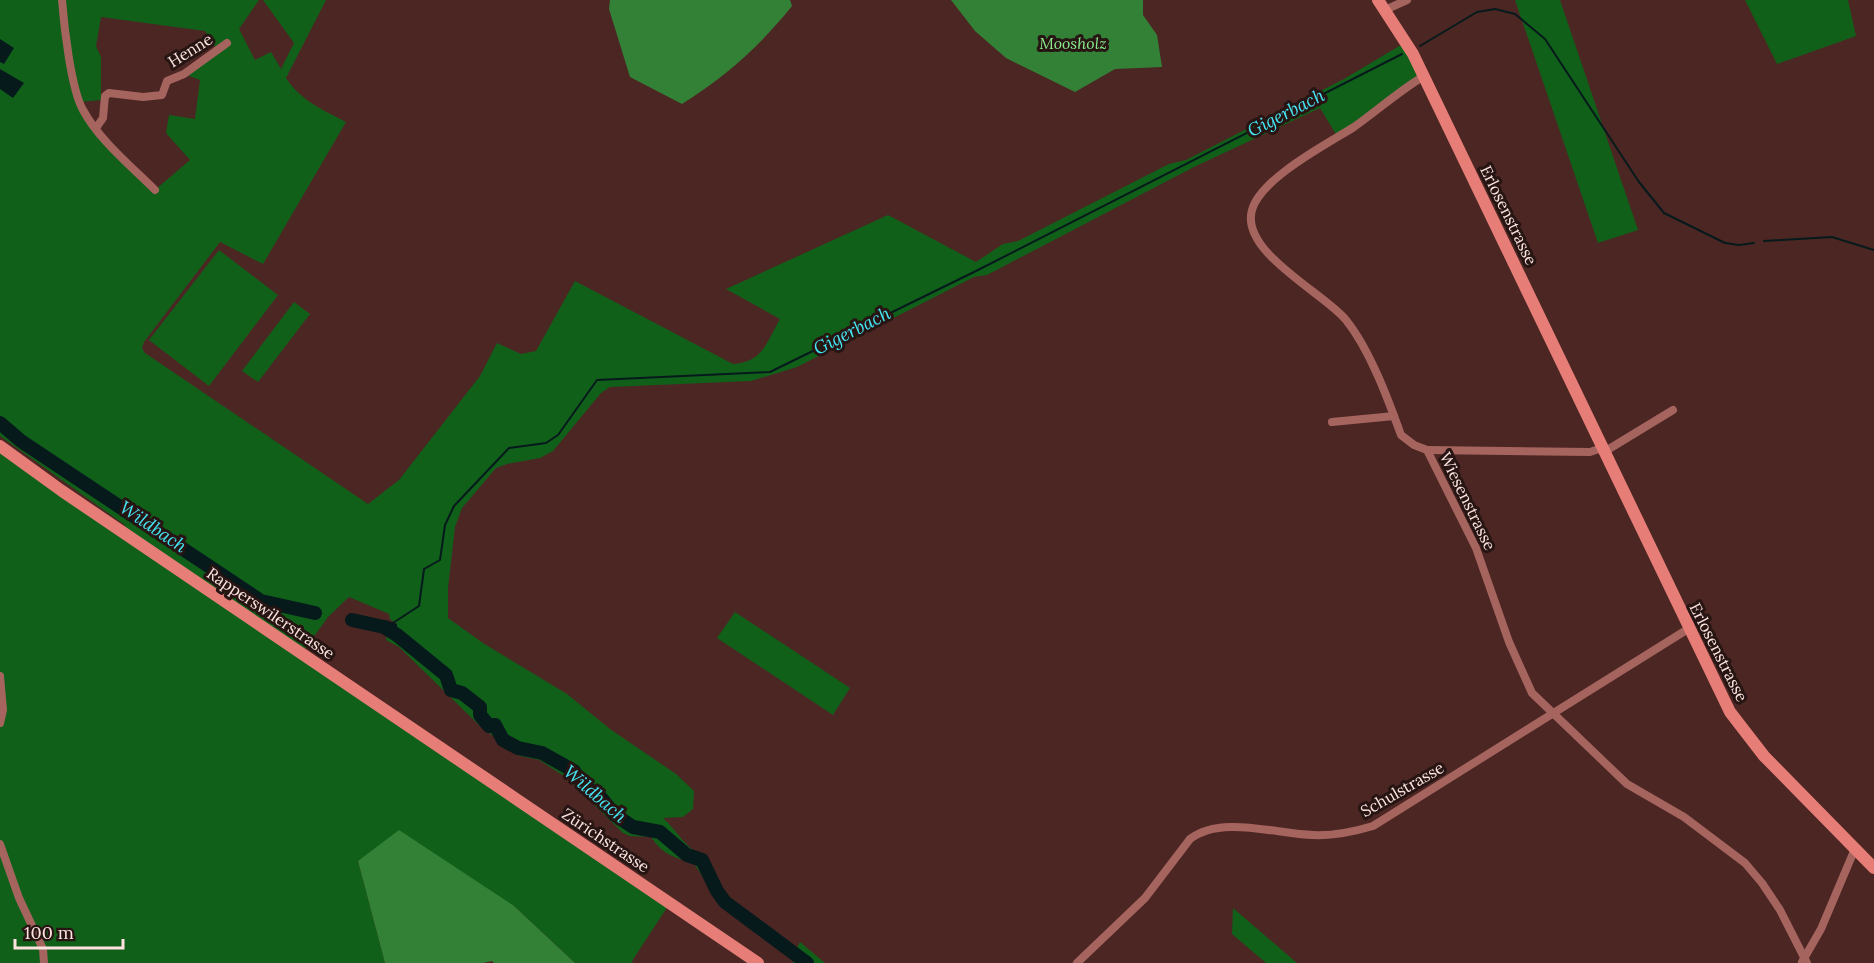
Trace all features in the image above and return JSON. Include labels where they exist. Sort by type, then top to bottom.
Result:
[{"type":"street","points":[[62,0],[64,29],[80,102],[96,128],[155,190]]},
{"type":"street","points":[[1381,5],[1407,0]]},
{"type":"street","name":"Erlosenstrasse","points":[[1381,5],[1406,42],[1424,76],[1688,629],[1730,712],[1764,756],[1854,851],[1874,868]]},
{"type":"street","name":"Henne","points":[[96,128],[103,118],[105,96],[109,93],[143,97],[162,95],[167,81],[184,74],[227,43]]},
{"type":"street","name":"Wiesenstrasse","points":[[1424,76],[1353,127],[1289,168],[1260,197],[1252,209],[1251,220],[1272,260],[1348,322],[1359,339],[1401,435],[1413,445],[1427,450],[1476,548],[1509,642],[1532,693],[1556,713],[1628,784],[1684,817],[1745,863],[1780,910],[1804,961]]},
{"type":"street","points":[[1427,450],[1590,452],[1603,450],[1673,410]]},
{"type":"street","points":[[1332,422],[1394,416]]},
{"type":"street","name":"Rapperswilerstrasse","points":[[0,446],[62,491],[436,744]]},
{"type":"street","name":"Schulstrasse","points":[[1077,963],[1145,898],[1190,839],[1199,832],[1221,826],[1313,835],[1346,834],[1373,826],[1688,629]]},
{"type":"street","points":[[0,676],[3,710],[0,723]]},
{"type":"street","name":"Zürichstrasse","points":[[436,744],[758,963]]},
{"type":"street","points":[[0,844],[19,898],[43,949],[44,963]]},
{"type":"street","points":[[1804,961],[1821,929],[1854,851]]},
{"type":"green space","points":[[0,0],[259,0],[239,29],[255,60],[271,52],[281,69],[294,43],[263,0],[326,0],[286,78],[305,98],[346,122],[263,264],[220,242],[144,342],[142,348],[145,353],[368,504],[399,480],[480,376],[497,343],[521,354],[536,351],[575,281],[733,364],[743,362],[751,360],[762,350],[780,319],[726,289],[888,215],[976,262],[1003,244],[1018,241],[1169,164],[1186,160],[1344,79],[1406,42],[1424,76],[1337,136],[1320,108],[1194,167],[987,275],[974,277],[797,367],[751,381],[610,387],[601,393],[553,451],[540,458],[496,468],[462,508],[455,527],[448,588],[448,618],[483,643],[567,694],[610,729],[676,774],[694,791],[693,809],[683,817],[663,818],[690,847],[701,854],[721,890],[732,902],[796,950],[800,942],[825,963],[793,963],[793,960],[721,905],[693,862],[669,854],[651,837],[630,836],[623,833],[567,778],[539,760],[520,756],[481,727],[399,647],[386,640],[388,632],[396,636],[397,624],[390,619],[389,614],[349,597],[328,617],[302,653],[670,903],[632,961],[633,963],[575,963],[514,906],[358,861],[385,963],[0,963],[0,446],[121,531],[125,525],[0,436]],"holes":[[[101,17],[205,31],[218,51],[184,74],[200,80],[195,119],[169,115],[166,133],[190,160],[155,190],[83,111],[80,102],[101,100],[101,57],[96,46]]]},
{"type":"green space","points":[[610,0],[790,0],[792,6],[741,60],[682,104],[630,77],[609,9]]},
{"type":"green space","name":"Moosholz","points":[[951,0],[1143,0],[1143,15],[1157,35],[1162,67],[1115,69],[1075,92],[1006,58],[975,31]]},
{"type":"green space","points":[[1515,0],[1560,0],[1638,230],[1598,243]]},
{"type":"green space","points":[[1745,0],[1848,0],[1856,36],[1777,64]]},
{"type":"green space","points":[[219,250],[278,295],[209,386],[149,340]]},
{"type":"green space","points":[[294,302],[310,314],[258,382],[242,371]]},
{"type":"green space","points":[[735,612],[850,688],[833,715],[717,638]]},
{"type":"green space","points":[[399,830],[514,906],[575,963],[494,963],[492,961],[483,963],[385,963],[358,861]]},
{"type":"green space","points":[[1233,908],[1297,963],[1266,963],[1232,934]]},
{"type":"shaded area","points":[[0,39],[14,48],[4,64],[0,62]]},
{"type":"shaded area","points":[[0,69],[24,83],[13,98],[0,89]]},
{"type":"shaded area","points":[[386,620],[397,624],[397,635],[382,630]]},
{"type":"waterway","name":"Gigerbach","points":[[1420,46],[1477,12],[1495,9],[1515,14],[1545,39],[1639,182],[1664,213],[1725,243],[1739,245],[1754,243]]},
{"type":"waterway","name":"Gigerbach","points":[[393,623],[419,606],[424,569],[440,560],[445,525],[454,506],[509,448],[546,443],[558,435],[597,380],[770,372],[976,271],[1402,54]]},
{"type":"waterway","name":"Gigerbach","points":[[1764,241],[1832,237],[1874,250]]},
{"type":"waterway","name":"Wildbach","points":[[0,423],[21,441],[261,601],[315,613]]},
{"type":"waterway","name":"Wildbach","points":[[352,620],[384,627],[397,635],[446,675],[451,690],[462,693],[480,707],[480,715],[489,726],[495,725],[503,740],[518,748],[542,753],[574,771],[583,785],[601,798],[615,815],[633,827],[660,832],[687,855],[702,860],[725,902],[807,963]]}]
